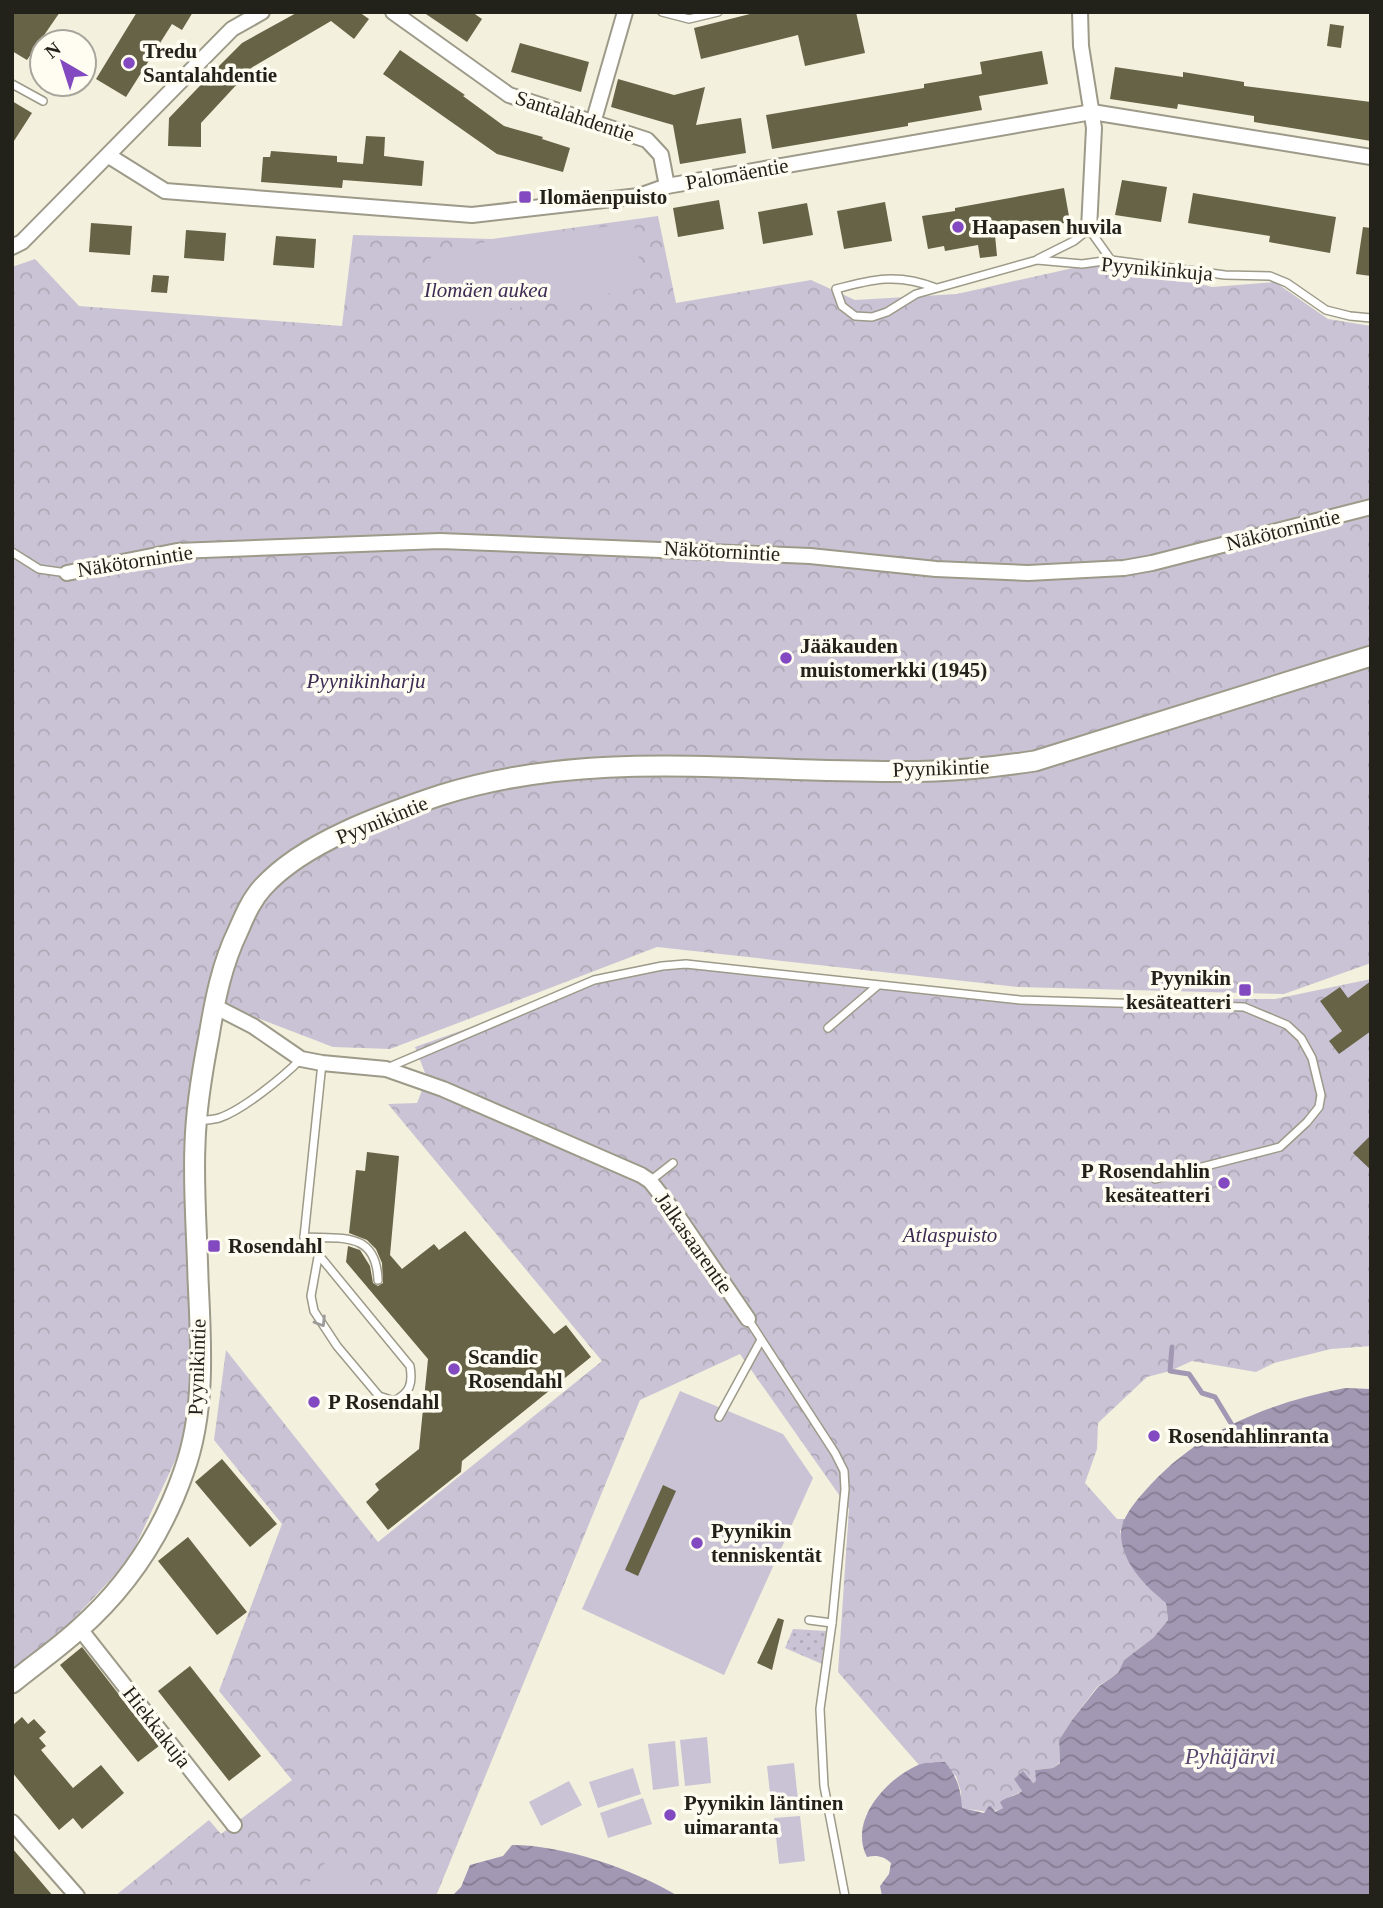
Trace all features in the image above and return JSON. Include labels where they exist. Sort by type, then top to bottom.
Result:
[{"type":"street","points":[[232,29],[239,12]]},
{"type":"street","points":[[12,247],[22,242],[232,29],[262,12]]},
{"type":"street","name":"Santalahdentie","points":[[393,12],[509,95],[647,140],[661,155],[667,186]]},
{"type":"street","points":[[593,123],[625,12]]},
{"type":"street","points":[[1080,12],[1081,46],[1094,128],[1089,229]]},
{"type":"street","name":"Palomäentie","points":[[108,156],[165,191],[472,215],[639,196],[667,186],[1092,112],[1371,157]]},
{"type":"street","name":"Näkötornintie","points":[[67,573],[177,551],[440,541],[681,549],[810,556],[936,569],[1067,572],[1152,563],[1371,507]]},
{"type":"street","name":"Pyynikintie","points":[[12,1683],[80,1629],[112,1596],[150,1546],[177,1490],[190,1450],[198,1406],[201,1352],[196,1207],[200,1080],[214,1006],[229,949],[253,900],[272,878],[306,854],[375,820],[444,794],[521,777],[607,768],[677,766],[933,772],[1035,761],[1371,656]]},
{"type":"street","name":"Jalkasaarentie","points":[[214,1006],[263,1033],[301,1059],[386,1069],[443,1089],[617,1164],[650,1181],[677,1215],[748,1319]]},
{"type":"street","name":"Hiekkakuja","points":[[80,1629],[234,1825]]},
{"type":"street","points":[[12,1822],[77,1896]]},
{"type":"lane","points":[[662,12],[690,19],[718,12]]},
{"type":"lane","points":[[12,84],[44,101]]},
{"type":"lane","points":[[1037,260],[1074,241],[1089,229],[1111,260]]},
{"type":"lane","name":"Pyynikinkuja","points":[[936,288],[915,279],[875,279],[836,289],[842,306],[855,316],[872,317],[887,312],[916,294],[1037,260],[1082,264],[1111,260],[1225,275],[1270,276],[1287,283],[1326,310],[1371,318]]},
{"type":"lane","points":[[12,552],[39,569],[67,573]]},
{"type":"lane","points":[[386,1069],[594,980],[662,966],[686,964],[1020,1000],[1244,1007],[1287,1025],[1301,1038],[1312,1058],[1321,1095],[1320,1107],[1302,1128],[1280,1147],[1155,1179]]},
{"type":"lane","points":[[828,1028],[877,986]]},
{"type":"lane","points":[[197,1121],[220,1118],[237,1108],[288,1073],[301,1059]]},
{"type":"lane","points":[[318,1257],[310,1296],[318,1321],[379,1396],[394,1401],[404,1396],[410,1390],[410,1366],[304,1237],[322,1063]]},
{"type":"lane","points":[[650,1181],[673,1163]]},
{"type":"lane","points":[[304,1237],[348,1239],[366,1245],[377,1261],[378,1280]]},
{"type":"lane","name":"Jalkasaarentie","points":[[748,1319],[844,1471],[845,1489],[832,1623],[820,1709],[829,1824],[845,1896]]},
{"type":"lane","points":[[719,1417],[761,1340]]},
{"type":"lane","points":[[809,1620],[832,1623]]},
{"type":"green space","name":"Pyynikinharju","points":[[658,216],[676,303],[811,280],[855,300],[957,294],[1109,260],[1212,287],[1275,282],[1328,319],[1371,326],[1371,963],[1284,994],[1018,987],[657,947],[390,1049],[333,1047],[205,998],[186,1146],[199,1325],[187,1435],[129,1560],[51,1643],[12,1675],[12,267],[35,259],[79,306],[342,326],[353,235],[492,239]]},
{"type":"green space","name":"Ilomäen aukea","points":[[634,223],[643,288],[480,313],[427,315],[431,255],[490,241]]},
{"type":"green space","name":"Atlaspuisto","points":[[652,963],[1006,999],[1275,999],[1371,979],[1371,1346],[1331,1349],[1274,1363],[1256,1372],[1192,1361],[1147,1377],[1098,1423],[1097,1449],[1085,1483],[1117,1519],[1125,1519],[1120,1532],[1154,1593],[1166,1603],[1168,1620],[1153,1638],[1124,1660],[1118,1673],[1097,1687],[1059,1740],[1060,1762],[1053,1768],[1035,1770],[1037,1781],[1032,1783],[1023,1772],[1015,1779],[1022,1791],[1001,1802],[1003,1808],[987,1812],[961,1809],[961,1792],[956,1776],[932,1762],[919,1765],[838,1672],[849,1509],[740,1354],[640,1400],[436,1896],[115,1896],[209,1820],[221,1834],[292,1780],[219,1691],[282,1524],[214,1440],[226,1350],[378,1542],[602,1361],[388,1104],[417,1103],[427,1078],[415,1047]]},
{"type":"green space","name":"Pyynikin tenniskentät","points":[[680,1391],[783,1434],[813,1478],[724,1675],[582,1609]]},
{"type":"green space","points":[[793,1629],[826,1631],[822,1664],[785,1648]]},
{"type":"green space","points":[[707,1737],[711,1783],[685,1786],[680,1740]]},
{"type":"green space","points":[[675,1741],[679,1786],[653,1790],[648,1744]]},
{"type":"green space","points":[[794,1763],[799,1809],[772,1812],[767,1766]]},
{"type":"green space","points":[[633,1768],[641,1794],[598,1808],[589,1782]]},
{"type":"green space","points":[[569,1781],[582,1805],[541,1826],[529,1802]]},
{"type":"green space","points":[[643,1798],[652,1824],[608,1838],[600,1813]]},
{"type":"green space","points":[[800,1816],[805,1861],[779,1864],[774,1818]]},
{"type":"green space","points":[[326,1862],[341,1869],[369,1896],[298,1896]]},
{"type":"water","name":"Pyhäjärvi","points":[[1345,1388],[1371,1389],[1371,1896],[882,1896],[880,1886],[889,1874],[891,1863],[880,1857],[867,1857],[862,1843],[862,1829],[873,1803],[894,1780],[918,1765],[945,1762],[958,1784],[962,1808],[984,1813],[989,1806],[995,1812],[1003,1808],[1000,1802],[1022,1791],[1014,1779],[1023,1771],[1033,1783],[1036,1781],[1035,1770],[1053,1768],[1060,1763],[1059,1740],[1072,1720],[1098,1687],[1118,1673],[1124,1660],[1153,1638],[1168,1620],[1166,1603],[1136,1573],[1122,1544],[1123,1522],[1144,1492],[1187,1452],[1236,1423],[1289,1402]]},
{"type":"water","points":[[512,1845],[554,1849],[598,1860],[678,1896],[452,1896],[461,1887],[470,1865],[503,1856]]},
{"type":"building","points":[[12,12],[60,12],[49,28],[28,28],[27,60],[12,51]]},
{"type":"building","points":[[137,12],[193,12],[182,30],[172,24],[126,97],[98,80],[98,76]]},
{"type":"building","points":[[298,12],[359,12],[369,19],[354,39],[331,21],[251,68],[255,72],[243,84],[240,81],[201,123],[201,147],[168,146],[169,118],[217,68],[242,43]]},
{"type":"building","points":[[423,12],[472,12],[482,19],[467,42]]},
{"type":"building","points":[[758,12],[856,12],[865,53],[805,66],[798,35],[701,59],[694,28]]},
{"type":"building","points":[[1330,24],[1344,26],[1341,48],[1327,46]]},
{"type":"building","points":[[520,43],[589,62],[581,92],[511,72]]},
{"type":"building","points":[[400,50],[504,126],[570,148],[563,172],[497,154],[383,74]]},
{"type":"building","points":[[1042,51],[1048,84],[979,96],[982,110],[908,123],[908,126],[772,149],[766,115],[924,88],[924,84],[982,74],[980,62]]},
{"type":"building","points":[[1115,67],[1183,77],[1183,72],[1244,82],[1244,86],[1371,102],[1371,141],[1254,122],[1254,116],[1178,104],[1177,109],[1110,99]]},
{"type":"building","points":[[618,79],[674,95],[705,87],[696,125],[741,118],[746,153],[680,164],[673,125],[611,107]]},
{"type":"building","points":[[12,101],[32,113],[12,144]]},
{"type":"building","points":[[366,136],[385,137],[384,156],[424,161],[422,186],[343,180],[342,188],[261,182],[263,157],[270,157],[271,151],[337,156],[337,162],[363,164]]},
{"type":"building","points":[[1122,180],[1167,187],[1161,222],[1115,215]]},
{"type":"building","points":[[1064,188],[1070,222],[995,235],[997,256],[980,258],[978,245],[945,251],[944,246],[928,249],[922,216]]},
{"type":"building","points":[[1193,193],[1336,217],[1330,253],[1269,242],[1270,236],[1188,223]]},
{"type":"building","points":[[719,200],[724,229],[678,237],[673,208]]},
{"type":"building","points":[[885,202],[892,241],[844,249],[837,211]]},
{"type":"building","points":[[807,203],[813,235],[763,244],[758,212]]},
{"type":"building","points":[[91,223],[132,226],[130,255],[89,252]]},
{"type":"building","points":[[1363,227],[1371,228],[1371,276],[1356,274]]},
{"type":"building","points":[[186,230],[226,233],[224,261],[184,258]]},
{"type":"building","points":[[276,236],[316,239],[314,268],[273,265]]},
{"type":"building","points":[[153,275],[169,276],[167,293],[151,292]]},
{"type":"building","points":[[1371,981],[1371,1031],[1339,1054],[1329,1041],[1342,1031],[1320,1001],[1340,987],[1348,998]]},
{"type":"building","points":[[1371,1135],[1371,1170],[1353,1153]]},
{"type":"building","name":"Scandic Rosendahl","points":[[367,1152],[399,1156],[390,1255],[402,1269],[434,1244],[439,1250],[465,1231],[554,1334],[566,1325],[591,1357],[462,1461],[461,1472],[388,1530],[366,1502],[379,1490],[375,1484],[419,1449],[428,1359],[346,1262],[348,1246],[360,1250],[370,1266],[373,1283],[378,1286],[383,1283],[382,1263],[376,1249],[367,1240],[349,1233],[356,1170],[365,1171]]},
{"type":"building","points":[[222,1459],[277,1524],[250,1547],[195,1482]]},
{"type":"building","points":[[663,1485],[676,1491],[638,1576],[625,1570]]},
{"type":"building","points":[[188,1537],[247,1612],[217,1635],[158,1561]]},
{"type":"building","points":[[778,1618],[784,1620],[772,1670],[757,1663]]},
{"type":"building","points":[[82,1647],[159,1746],[138,1762],[60,1665]]},
{"type":"building","points":[[190,1666],[261,1756],[229,1781],[158,1691]]},
{"type":"building","points":[[22,1717],[28,1724],[34,1719],[46,1732],[39,1738],[46,1746],[41,1750],[73,1788],[101,1765],[124,1793],[82,1829],[73,1818],[59,1830],[12,1772],[12,1726]]},
{"type":"building","points":[[12,1848],[53,1896],[12,1896]]},
{"type":"waterway","points":[[1172,1347],[1170,1371],[1189,1374],[1202,1393],[1215,1397],[1232,1425]]},
{"type":"place","name":"Tredu Santalahdentie","points":[[129,63]]},
{"type":"place","name":"Ilomäenpuisto","points":[[525,197]]},
{"type":"place","name":"Haapasen huvila","points":[[958,227]]},
{"type":"place","name":"Jääkauden muistomerkki (1945)","points":[[786,658]]},
{"type":"place","name":"Pyynikin kesäteatteri","points":[[1245,990]]},
{"type":"place","name":"P Rosendahlin kesäteatteri","points":[[1224,1183]]},
{"type":"place","name":"Rosendahl","points":[[214,1246]]},
{"type":"place","name":"Scandic Rosendahl","points":[[454,1369]]},
{"type":"place","name":"P Rosendahl","points":[[314,1402]]},
{"type":"place","name":"Rosendahlinranta","points":[[1154,1436]]},
{"type":"place","name":"Pyynikin tenniskentät","points":[[697,1543]]},
{"type":"place","name":"Pyynikin läntinen uimaranta","points":[[670,1815]]}]
